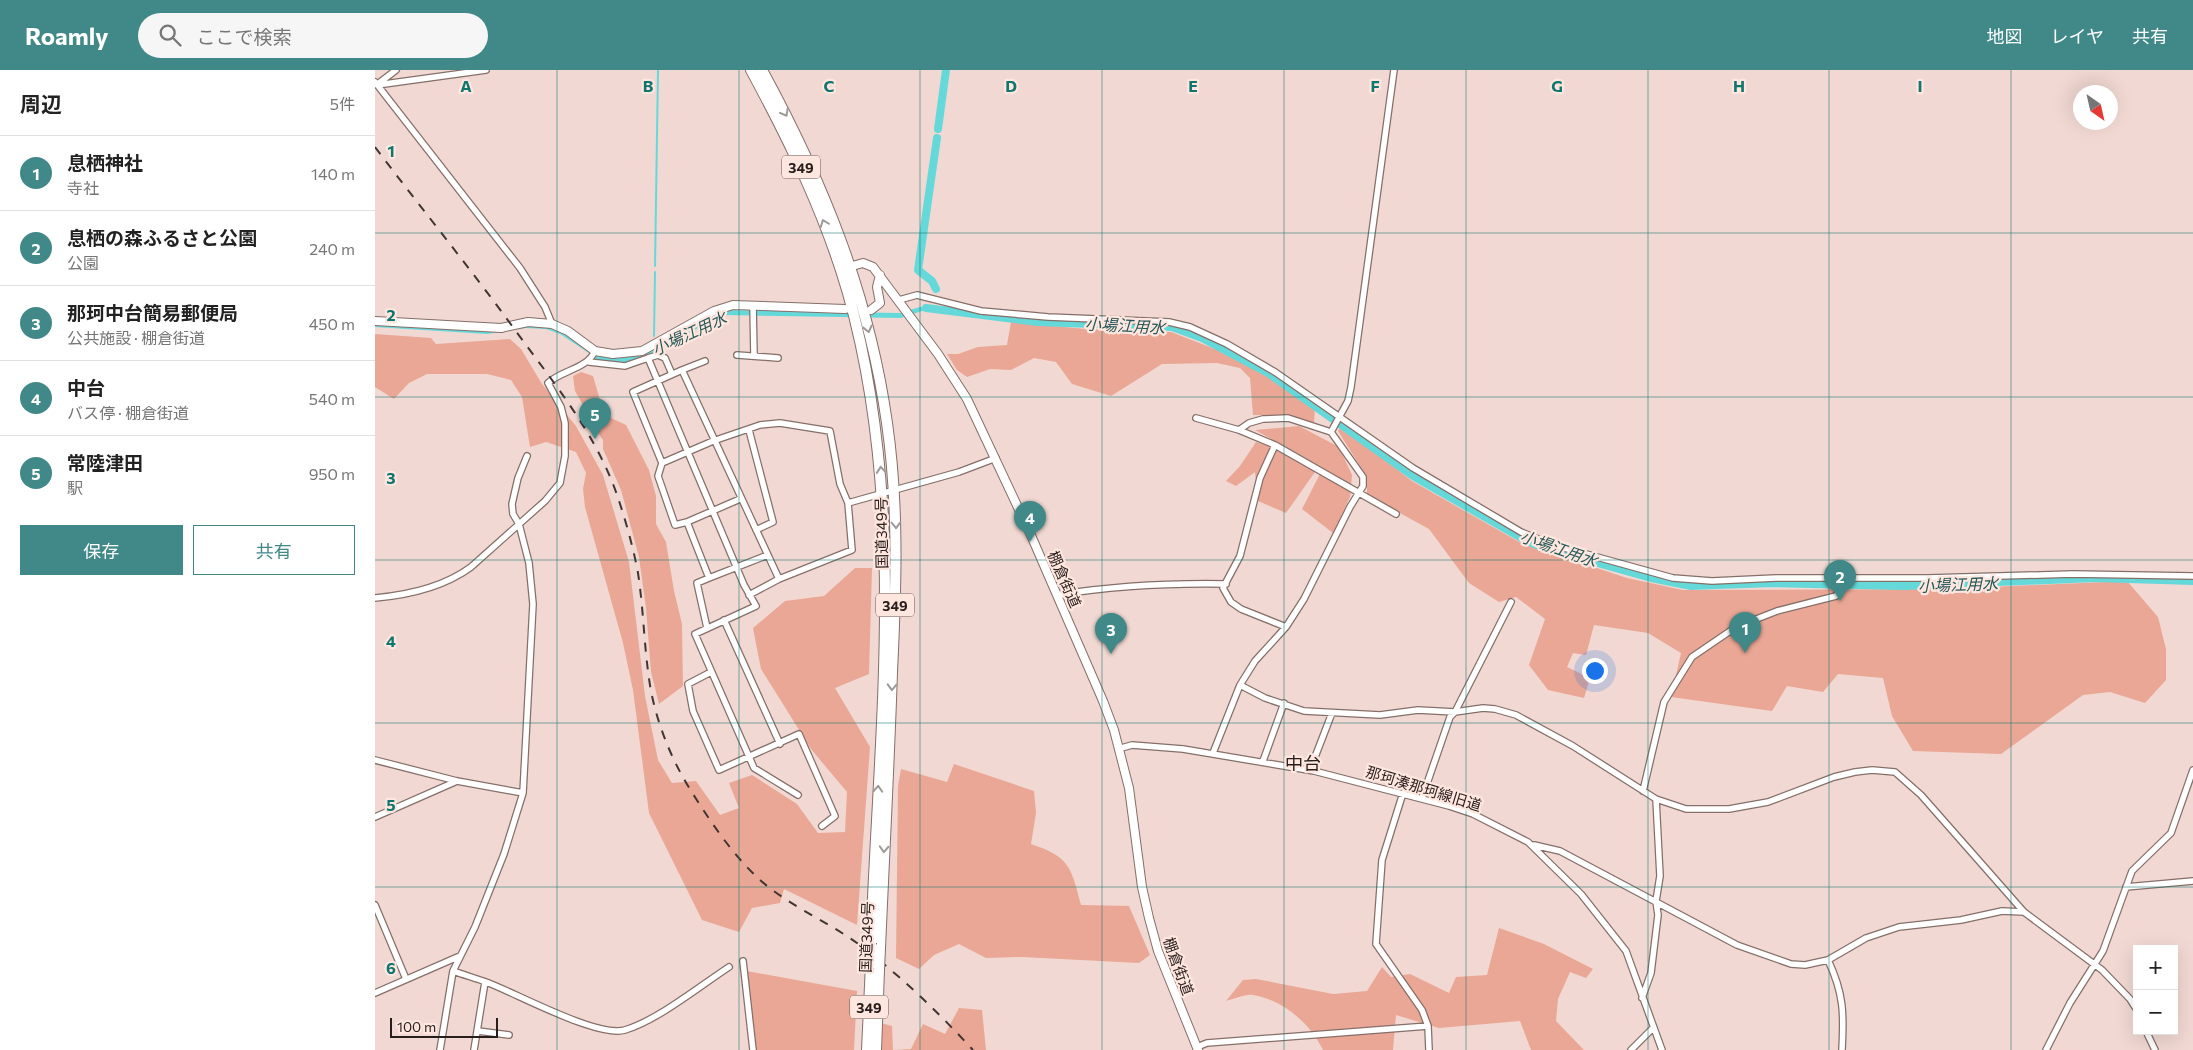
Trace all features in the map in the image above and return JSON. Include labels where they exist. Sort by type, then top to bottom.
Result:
[{"type":"highway","name":"国道349号","points":[[751,70],[799,163],[846,267],[855,322],[874,409],[883,494],[886,597],[875,945],[876,1050]]},
{"type":"highway","name":"国道349号","points":[[762,70],[820,186],[878,369],[887,422],[895,491],[897,577],[875,945]]},
{"type":"highway","name":"国道349号","points":[[867,1050],[875,967]]},
{"type":"street","points":[[376,83],[388,77],[396,70]]},
{"type":"street","points":[[376,83],[392,83],[486,70]]},
{"type":"street","points":[[1331,432],[1348,401],[1351,387],[1394,70]]},
{"type":"street","points":[[388,77],[392,83]]},
{"type":"street","points":[[376,83],[521,268],[545,307],[552,324]]},
{"type":"street","name":"棚倉街道","points":[[846,267],[869,264],[880,275],[959,385],[995,458],[1057,595],[1103,701],[1118,748],[1129,788],[1141,878],[1149,918],[1158,951],[1198,1049]]},
{"type":"street","points":[[871,310],[880,303],[877,287],[880,275]]},
{"type":"street","points":[[899,300],[917,295],[981,311],[1048,317],[1169,322],[1190,327],[1227,344],[1275,372],[1339,418],[1436,482],[1521,532],[1550,544],[1673,578],[1694,581],[1776,578],[1840,583],[2073,574],[2193,576]]},
{"type":"street","points":[[375,321],[501,328],[528,322],[552,324],[568,331],[595,351],[613,354],[642,352],[714,311],[733,305],[753,310],[845,309]]},
{"type":"street","points":[[753,310],[754,356]]},
{"type":"street","points":[[589,362],[595,351]]},
{"type":"street","points":[[737,354],[778,358]]},
{"type":"street","points":[[375,598],[436,586],[455,577],[471,567],[555,492],[563,474],[565,423],[561,408],[548,383],[589,362],[625,366],[659,355],[665,358],[672,374]]},
{"type":"street","points":[[648,358],[755,606],[695,634],[753,768],[798,795]]},
{"type":"street","points":[[705,361],[633,392],[662,463],[658,476],[675,525],[687,522],[740,499]]},
{"type":"street","points":[[682,370],[713,441],[779,579]]},
{"type":"street","points":[[1196,418],[1239,430],[1275,445],[1397,514]]},
{"type":"street","points":[[1213,753],[1240,685],[1255,661],[1286,627],[1304,599],[1363,486],[1363,477],[1331,432],[1288,418],[1263,419],[1249,423],[1239,430]]},
{"type":"street","points":[[662,463],[713,441],[760,425],[780,423],[830,431],[840,484],[848,504],[852,550],[779,579],[749,595]]},
{"type":"street","points":[[749,430],[773,522],[755,530]]},
{"type":"street","points":[[1275,445],[1260,478],[1240,556],[1223,588],[1236,606],[1286,627]]},
{"type":"street","points":[[440,1050],[453,971],[475,927],[504,854],[523,793],[533,604],[529,562],[519,524],[513,514],[512,504],[518,478],[527,456]]},
{"type":"street","points":[[848,504],[959,472],[995,458]]},
{"type":"street","points":[[687,522],[709,578]]},
{"type":"street","points":[[707,628],[697,583],[768,555]]},
{"type":"street","points":[[1057,595],[1119,587],[1147,587],[1167,583],[1226,584]]},
{"type":"street","points":[[1643,791],[1664,702],[1692,656],[1736,627],[1777,611],[1836,596],[1840,583]]},
{"type":"street","points":[[1422,798],[1450,717],[1455,712],[1511,602]]},
{"type":"street","points":[[724,620],[780,744]]},
{"type":"street","points":[[711,672],[688,684],[693,711],[719,770],[799,734],[835,816],[823,826]]},
{"type":"street","points":[[1240,685],[1265,698],[1305,711],[1380,715],[1418,710],[1455,712],[1483,708],[1516,715],[1573,746],[1656,799],[1686,809],[1729,809],[1768,802],[1833,777],[1855,772],[1872,770],[1895,772],[1921,795],[2024,912],[2095,965],[2133,1004]]},
{"type":"street","points":[[1263,761],[1284,703]]},
{"type":"street","points":[[1310,770],[1332,713]]},
{"type":"street","name":"那珂湊那珂線旧道","points":[[1118,748],[1132,745],[1213,753],[1310,770],[1422,798],[1473,814],[1534,846],[1581,894],[1626,951],[1662,1050]]},
{"type":"street","points":[[375,760],[457,781],[523,793]]},
{"type":"street","points":[[2046,1050],[2107,942],[2126,887],[2136,866],[2171,833],[2193,770]]},
{"type":"street","points":[[375,817],[457,781]]},
{"type":"street","points":[[1403,793],[1382,860],[1376,944],[1422,1010],[1428,1026],[1429,1050]]},
{"type":"street","points":[[1642,998],[1651,972],[1655,946],[1656,901],[1660,876],[1656,799]]},
{"type":"street","points":[[1534,846],[1560,851],[1737,945],[1762,955],[1805,965],[1828,960],[1866,938],[1899,927],[1961,920],[2002,911],[2024,912]]},
{"type":"street","points":[[2126,887],[2193,881]]},
{"type":"street","points":[[375,905],[407,979]]},
{"type":"street","points":[[375,993],[460,956]]},
{"type":"street","points":[[1828,960],[1839,984],[1841,995],[1844,1022],[1842,1050]]},
{"type":"street","points":[[743,961],[753,1050]]},
{"type":"street","points":[[453,971],[485,982],[587,1025],[607,1030],[624,1030],[648,1020],[729,967]]},
{"type":"street","points":[[475,1050],[485,982]]},
{"type":"street","points":[[1198,1049],[1207,1043],[1428,1026]]},
{"type":"street","points":[[1631,1050],[1653,1028]]},
{"type":"street","points":[[477,1030],[509,1034]]},
{"type":"street","points":[[2148,1035],[2155,1050]]},
{"type":"shaded area","points":[[1011,322],[1086,329],[1171,332],[1220,351],[1268,377],[1315,408],[1314,423],[1288,415],[1253,415],[1250,378],[1240,368],[1217,363],[1162,364],[1111,396],[1072,384],[1056,362],[1034,358],[1011,370],[990,369],[967,377],[957,370],[947,354],[958,354],[978,347],[1007,345]]},
{"type":"shaded area","points":[[375,334],[431,338],[436,344],[510,339],[521,349],[542,384],[576,426],[603,475],[629,562],[645,696],[658,760],[672,783],[696,781],[720,815],[739,808],[729,783],[752,775],[797,804],[818,833],[845,832],[847,792],[811,749],[761,669],[753,628],[785,601],[824,596],[855,568],[872,568],[869,674],[835,688],[870,747],[857,925],[784,889],[780,903],[752,908],[739,932],[702,920],[649,813],[633,690],[623,643],[585,507],[583,489],[586,473],[576,452],[546,442],[530,447],[522,397],[511,380],[487,374],[427,374],[409,383],[394,399],[375,387]]},
{"type":"shaded area","points":[[581,372],[593,376],[603,410],[611,418],[626,425],[649,470],[656,496],[656,524],[666,542],[674,591],[682,624],[683,686],[659,704],[651,672],[646,608],[639,557],[621,490],[603,449],[603,440],[585,414],[584,407],[575,391],[573,376]]},
{"type":"shaded area","points":[[1299,426],[1339,447],[1352,475],[1350,497],[1333,533],[1302,509],[1323,468],[1255,430]]},
{"type":"shaded area","points":[[1341,426],[1412,481],[1521,543],[1627,578],[1683,590],[1945,589],[2127,581],[2158,617],[2166,649],[2166,680],[2145,703],[2110,692],[2083,695],[2001,754],[1913,751],[1892,716],[1883,678],[1838,674],[1823,692],[1787,686],[1772,711],[1671,697],[1681,653],[1648,633],[1594,625],[1586,655],[1573,653],[1567,667],[1590,678],[1584,698],[1548,690],[1529,665],[1545,619],[1516,597],[1499,602],[1469,583],[1429,529],[1367,495],[1367,477],[1338,431]]},
{"type":"shaded area","points":[[1256,442],[1280,450],[1315,472],[1286,513],[1258,501],[1255,472],[1236,486],[1226,481],[1240,466]]},
{"type":"shaded area","points":[[954,764],[1034,791],[1036,813],[1031,844],[1054,854],[1067,865],[1081,905],[1129,906],[1150,955],[1139,963],[1022,957],[986,958],[959,944],[934,955],[919,969],[896,958],[898,786],[901,769],[947,782]]},
{"type":"shaded area","points":[[1499,928],[1544,944],[1593,969],[1586,978],[1570,972],[1558,999],[1556,1021],[1584,1050],[1531,1050],[1520,1021],[1439,1028],[1396,1015],[1393,1050],[1323,1050],[1311,1031],[1285,1007],[1253,995],[1226,1001],[1243,980],[1256,979],[1333,994],[1367,991],[1382,967],[1391,977],[1410,974],[1449,993],[1456,977],[1487,975]]},
{"type":"shaded area","points":[[741,970],[857,991],[854,1050],[750,1050]]},
{"type":"shaded area","points":[[959,1008],[982,1010],[986,1050],[893,1050],[911,1049],[923,1024],[945,1034]]},
{"type":"shaded area","points":[[881,1023],[892,1026],[893,1050],[882,1050]]},
{"type":"water","points":[[936,306],[935,311],[922,311],[901,318],[725,315],[716,318],[644,358],[642,355],[714,314],[725,310],[900,313],[920,307]]},
{"type":"water","points":[[375,323],[548,325],[562,330],[591,351],[589,353],[560,334],[546,329],[526,328],[487,334],[375,327]]},
{"type":"waterway","points":[[655,266],[658,70]]},
{"type":"waterway","points":[[938,129],[946,70]]},
{"type":"waterway","points":[[936,289],[932,281],[918,270],[937,138]]},
{"type":"waterway","points":[[654,336],[655,272]]},
{"type":"waterway","name":"小場江用水","points":[[926,308],[1038,322],[1172,327],[1202,338],[1268,373],[1413,476],[1525,540],[1544,548],[1651,578],[1691,586],[1772,583],[1904,586],[2096,578],[2193,581]]},
{"type":"waterway","name":"小場江用水","points":[[595,357],[602,360],[624,362],[652,352]]},
{"type":"railway","points":[[375,147],[481,284],[558,388],[596,448],[607,470],[623,512],[636,563],[651,691],[658,718],[673,757],[701,806],[727,843],[746,866],[767,886],[873,955],[918,994],[973,1050]]},
{"type":"place","name":"常陸津田","points":[[595,439]]},
{"type":"place","name":"中台","points":[[1030,542]]},
{"type":"place","name":"息栖の森ふるさと公園","points":[[1840,601]]},
{"type":"place","name":"息栖神社","points":[[1745,653]]},
{"type":"place","name":"那珂中台簡易郵便局","points":[[1111,654]]},
{"type":"district","name":"中台","points":[[1303,763]]}]
